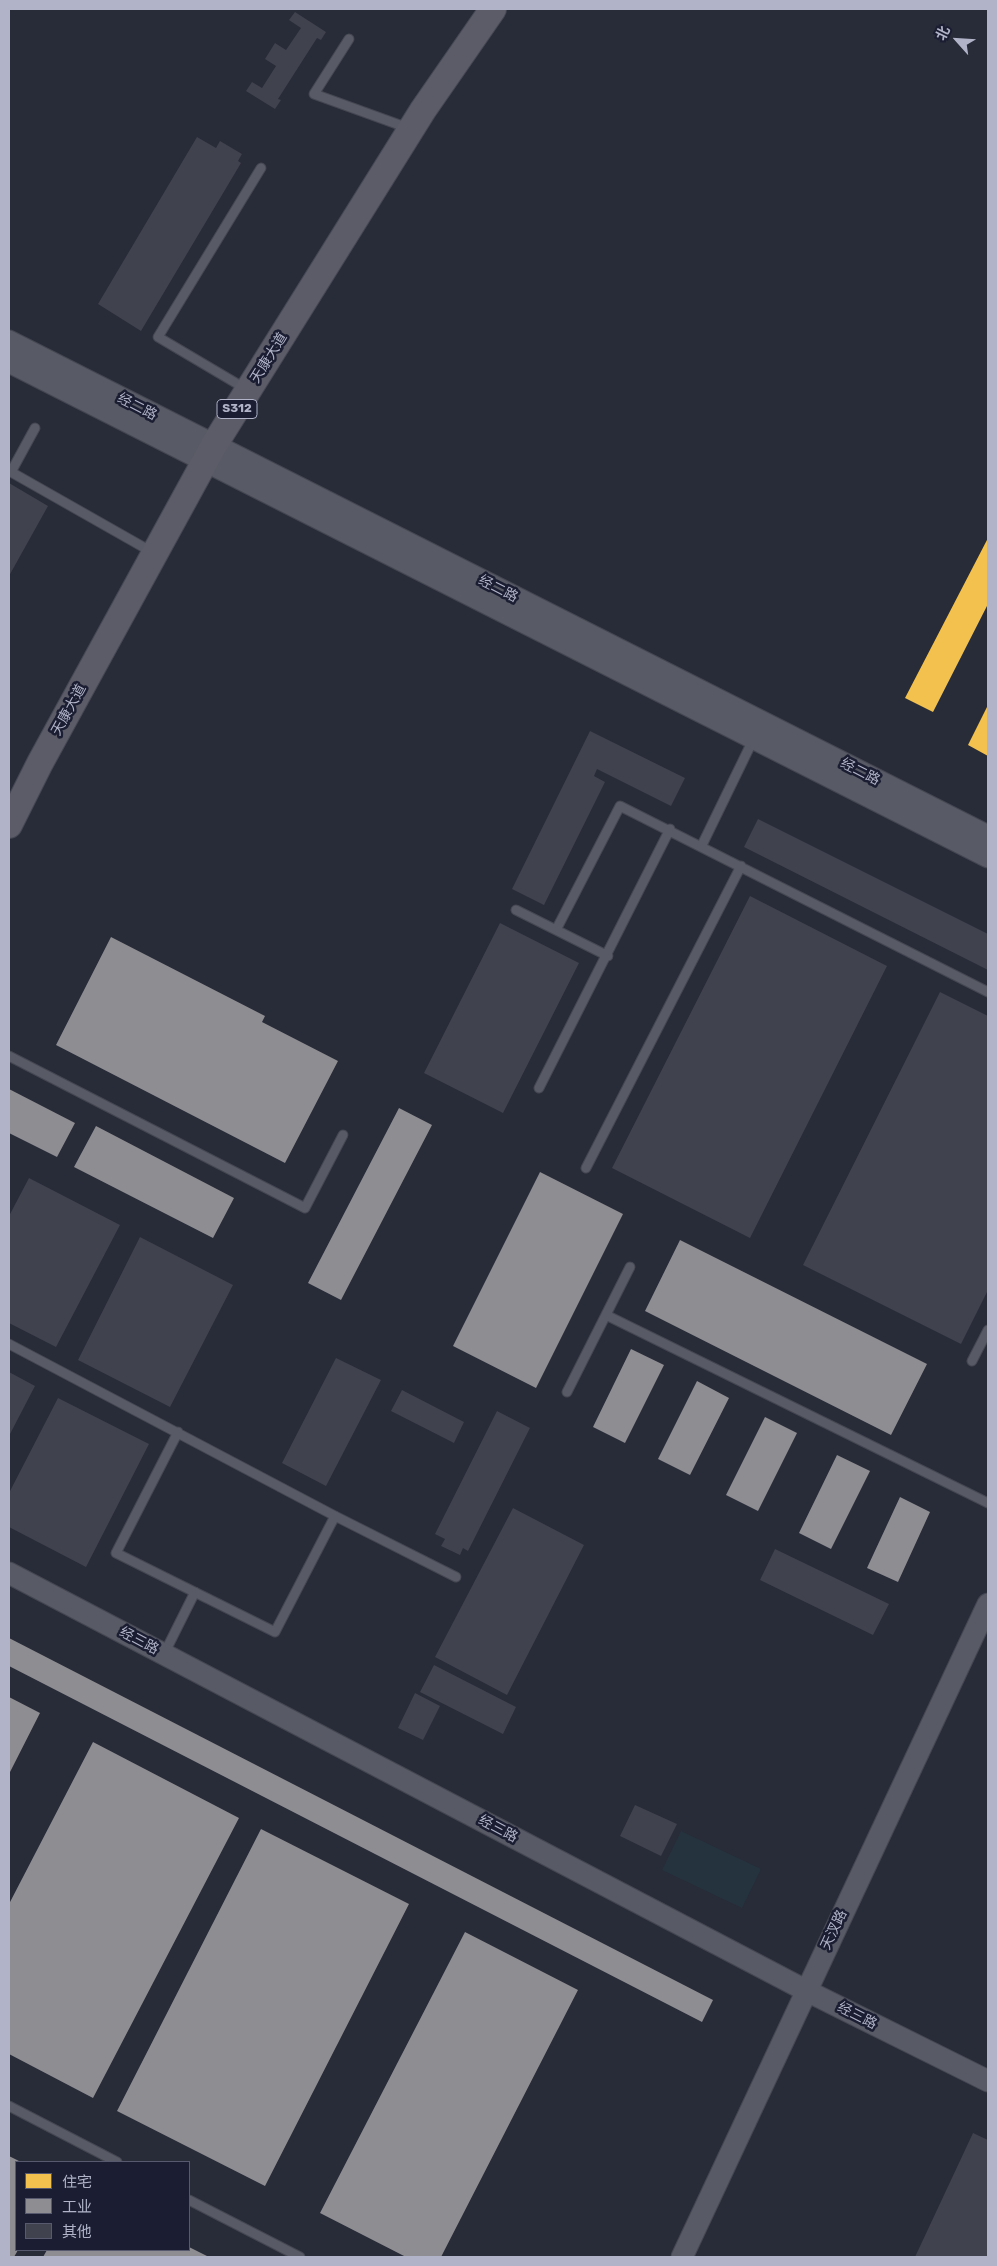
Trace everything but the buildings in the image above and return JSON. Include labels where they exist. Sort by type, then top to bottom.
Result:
[{"type":"main road","name":"天康大道","points":[[11,804],[201,450],[402,126],[471,9]]},
{"type":"main road","name":"天康大道","points":[[402,126],[493,9]]},
{"type":"street","name":"经二路","points":[[9,341],[201,450]]},
{"type":"street","name":"经二路","points":[[9,362],[201,450],[758,731],[988,857]]},
{"type":"street","name":"经二路","points":[[758,731],[988,836]]},
{"type":"street","name":"经三路","points":[[9,1572],[806,1990],[988,2081]]},
{"type":"street","name":"天汊路","points":[[682,2257],[988,1604]]},
{"type":"lane","points":[[349,39],[314,94],[402,126]]},
{"type":"lane","points":[[240,386],[158,337],[261,168]]},
{"type":"lane","points":[[36,428],[11,472],[147,550]]},
{"type":"lane","points":[[702,845],[758,731]]},
{"type":"lane","points":[[556,930],[620,806],[702,845],[988,992]]},
{"type":"lane","points":[[539,1088],[608,956],[670,829]]},
{"type":"lane","points":[[586,1168],[741,866]]},
{"type":"lane","points":[[516,910],[608,956]]},
{"type":"lane","points":[[9,1056],[306,1208],[343,1134]]},
{"type":"lane","points":[[566,1392],[630,1267]]},
{"type":"lane","points":[[606,1315],[988,1502]]},
{"type":"lane","points":[[972,1362],[988,1330]]},
{"type":"lane","points":[[9,1344],[335,1516],[456,1577]]},
{"type":"lane","points":[[178,1432],[116,1552],[275,1632],[335,1516]]},
{"type":"lane","points":[[164,1654],[195,1592]]},
{"type":"lane","points":[[9,2106],[115,2161]]},
{"type":"lane","points":[[190,2201],[300,2257]]},
{"type":"shaded area","points":[[681,1831],[761,1869],[742,1908],[662,1870]]}]
